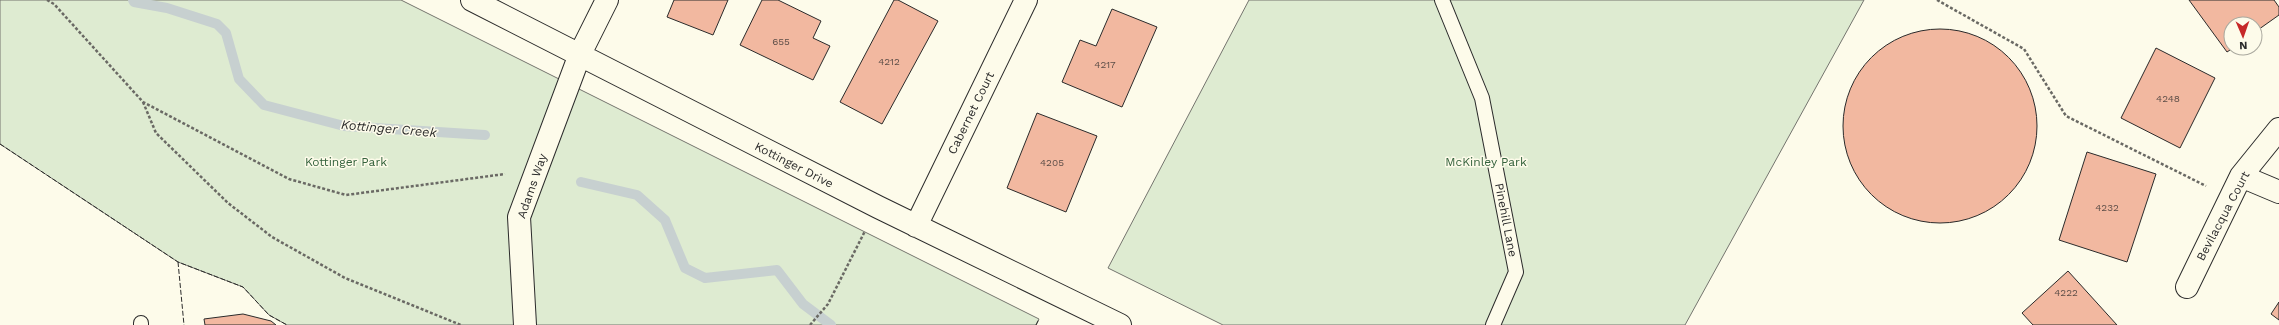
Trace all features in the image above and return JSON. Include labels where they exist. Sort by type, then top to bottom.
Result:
[{"type":"street","name":"Kottinger Drive","points":[[472,0],[878,207],[1120,325]]},
{"type":"street","name":"Adams Way","points":[[525,325],[519,217],[580,54],[607,0]]},
{"type":"street","name":"Cabernet Court","points":[[916,226],[1026,0]]},
{"type":"street","name":"Bevilacqua Court","points":[[2186,287],[2241,176],[2279,129]]},
{"type":"street","points":[[2241,176],[2279,192]]},
{"type":"lane","name":"Pinehill Lane","points":[[1442,0],[1482,98],[1516,272],[1493,325]]},
{"type":"path","points":[[47,0],[54,4],[143,102],[156,133],[228,203],[272,237],[345,278],[461,325]]},
{"type":"path","points":[[1937,0],[2024,49],[2066,116],[2230,198]]},
{"type":"path","points":[[143,102],[289,180],[346,195],[536,171]]},
{"type":"path","points":[[810,325],[828,304],[878,207]]},
{"type":"green space","name":"Kottinger Park","points":[[0,0],[401,0],[1039,319],[1036,325],[287,325],[269,315],[243,287],[178,262],[0,144]]},
{"type":"green space","name":"McKinley Park","points":[[1249,0],[1864,0],[1685,325],[1223,325],[1108,268]]},
{"type":"building","points":[[674,0],[728,0],[713,35],[667,17]]},
{"type":"building","points":[[762,0],[778,0],[821,21],[813,38],[830,46],[813,80],[740,45]]},
{"type":"building","points":[[894,0],[898,0],[938,21],[882,124],[840,102]]},
{"type":"building","points":[[2189,0],[2274,0],[2279,7],[2279,15],[2263,26],[2263,16],[2223,16],[2223,47]]},
{"type":"building","points":[[1112,9],[1157,27],[1122,107],[1062,82],[1080,40],[1096,46]]},
{"type":"building","points":[[1940,29],[1959,31],[1986,41],[2001,51],[2015,65],[2029,89],[2035,107],[2037,126],[2035,145],[2025,172],[2015,187],[2001,201],[1977,215],[1959,221],[1940,223],[1921,221],[1894,211],[1879,201],[1865,187],[1851,163],[1845,145],[1843,126],[1845,107],[1855,80],[1865,65],[1879,51],[1903,37],[1921,31]]},
{"type":"building","points":[[2156,48],[2215,78],[2180,148],[2121,118]]},
{"type":"building","points":[[1037,113],[1097,136],[1066,212],[1007,188]]},
{"type":"building","points":[[2087,152],[2156,174],[2127,262],[2059,240]]},
{"type":"building","points":[[2068,271],[2117,325],[2033,325],[2022,313]]},
{"type":"building","points":[[2279,302],[2279,320],[2271,314]]},
{"type":"building","points":[[243,314],[271,321],[276,325],[205,325],[204,319]]},
{"type":"waterway","name":"Kottinger Creek","points":[[133,0],[134,2],[167,8],[217,24],[226,33],[239,79],[264,105],[344,126],[485,135]]},
{"type":"waterway","name":"Kottinger Creek","points":[[581,182],[637,195],[665,220],[685,268],[705,278],[777,270],[803,304],[831,325]]},
{"type":"fence","points":[[0,144],[178,262],[243,287],[269,315],[287,325]]},
{"type":"fence","points":[[178,262],[184,325]]},
{"type":"fence","points":[[1036,325],[1039,319]]}]
